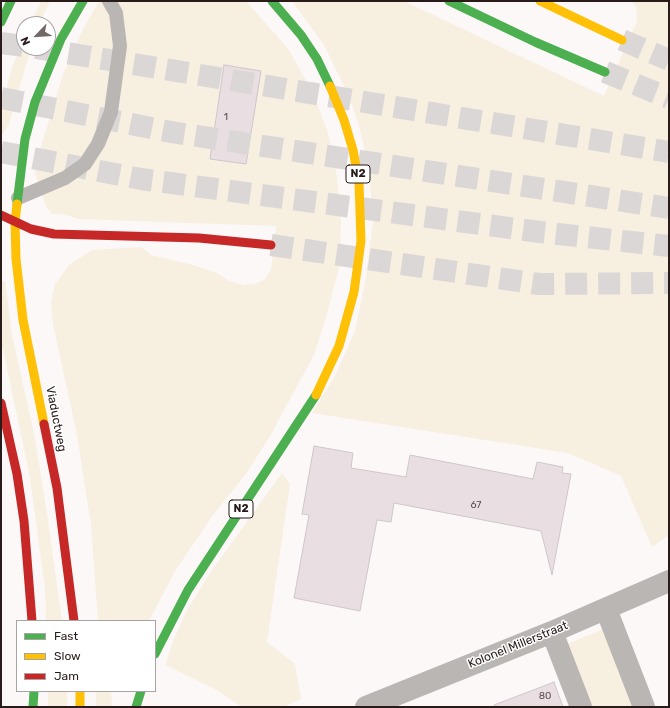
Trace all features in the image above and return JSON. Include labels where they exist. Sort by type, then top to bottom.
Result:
[{"type":"main road","points":[[1,22],[11,1]]},
{"type":"main road","name":"Viaductweg","points":[[74,620],[57,488],[23,320],[16,259],[15,222],[25,139],[35,102],[61,39],[83,1]]},
{"type":"main road","name":"N2","points":[[156,652],[170,622],[188,590],[218,542],[287,441],[316,394],[339,346],[354,292],[361,241],[361,215],[360,183],[353,150],[332,88],[317,60],[301,35],[272,1]]},
{"type":"main road","points":[[449,1],[535,42],[605,72]]},
{"type":"main road","points":[[540,1],[622,40]]},
{"type":"main road","points":[[1,215],[31,229],[54,234],[199,238],[271,245]]},
{"type":"main road","points":[[1,403],[17,474],[24,521],[32,620]]},
{"type":"main road","points":[[33,707],[34,692]]},
{"type":"main road","points":[[80,692],[80,707]]},
{"type":"main road","points":[[136,707],[141,692]]},
{"type":"street","name":"Kolonel Millerstraat","points":[[366,707],[552,632],[669,580]]},
{"type":"street","points":[[606,609],[644,707]]},
{"type":"street","points":[[552,632],[581,707]]},
{"type":"lane","points":[[18,198],[65,178],[85,164],[98,144],[111,112],[120,46],[116,14],[109,1]]},
{"type":"shaded area","points":[[41,1],[50,1],[43,16],[34,16]]},
{"type":"shaded area","points":[[99,1],[246,1],[289,50],[313,93],[328,133],[337,177],[341,223],[339,267],[327,314],[314,355],[270,436],[246,474],[213,515],[175,571],[150,620],[98,620],[91,525],[77,435],[53,324],[51,303],[55,284],[70,264],[92,250],[141,247],[151,255],[193,265],[217,273],[229,281],[243,285],[255,284],[264,280],[271,270],[276,226],[78,219],[63,214],[52,214],[46,206],[35,173],[37,160],[63,74],[83,29]]},
{"type":"shaded area","points":[[292,1],[404,1],[604,96],[637,21],[636,7],[631,1],[669,1],[669,535],[652,547],[621,476],[568,453],[312,413],[335,376],[355,331],[366,277],[373,221],[369,169],[360,129],[348,94],[324,45]]},
{"type":"shaded area","points":[[17,56],[29,56],[9,124],[1,137],[1,115],[11,70]]},
{"type":"shaded area","points":[[5,281],[12,335],[35,438],[62,620],[46,620],[45,589],[30,477],[1,340],[1,282]]},
{"type":"shaded area","points":[[282,473],[290,484],[267,642],[295,664],[301,699],[283,707],[242,707],[215,689],[165,665],[174,639],[187,610],[210,573]]},
{"type":"shaded area","points":[[608,627],[639,707],[589,707],[565,645]]},
{"type":"shaded area","points":[[48,692],[67,692],[67,707],[48,707]]},
{"type":"shaded area","points":[[96,692],[111,692],[112,707],[96,707]]},
{"type":"building","points":[[224,65],[261,71],[246,164],[210,159]]},
{"type":"building","points":[[314,446],[353,453],[351,468],[406,477],[410,455],[533,479],[537,462],[563,467],[562,473],[571,474],[552,575],[541,531],[394,503],[391,522],[377,520],[360,611],[294,598],[309,515],[302,514]]},
{"type":"building","points":[[554,682],[563,707],[494,707],[494,705]]},
{"type":"tunnel","points":[[622,40],[669,60]]},
{"type":"tunnel","points":[[1,43],[16,45]]},
{"type":"tunnel","points":[[56,51],[669,152]]},
{"type":"tunnel","points":[[605,72],[669,98]]},
{"type":"tunnel","points":[[1,98],[171,132],[669,208]]},
{"type":"tunnel","points":[[1,152],[141,179],[540,232],[669,246]]},
{"type":"tunnel","points":[[271,245],[539,284],[669,283]]},
{"type":"traffic: fast","points":[[1,22],[11,1]]},
{"type":"traffic: fast","points":[[17,204],[25,139],[35,102],[61,39],[83,1]]},
{"type":"traffic: fast","points":[[272,1],[301,35],[317,59],[330,86]]},
{"type":"traffic: fast","points":[[449,1],[535,42],[605,72]]},
{"type":"traffic: fast","points":[[156,652],[188,590],[316,395]]},
{"type":"traffic: fast","points":[[33,707],[34,692]]},
{"type":"traffic: fast","points":[[136,707],[141,692]]},
{"type":"traffic: slow","points":[[540,1],[622,40]]},
{"type":"traffic: slow","points":[[316,395],[339,346],[354,292],[361,241],[359,183],[353,150],[344,120],[330,86]]},
{"type":"traffic: slow","points":[[17,204],[15,222],[16,259],[23,320],[44,424]]},
{"type":"traffic: slow","points":[[80,692],[80,707]]},
{"type":"traffic: jam","points":[[1,215],[31,229],[54,234],[199,238],[271,245]]},
{"type":"traffic: jam","points":[[1,403],[17,474],[24,521],[32,620]]},
{"type":"traffic: jam","points":[[44,424],[57,488],[74,620]]}]
